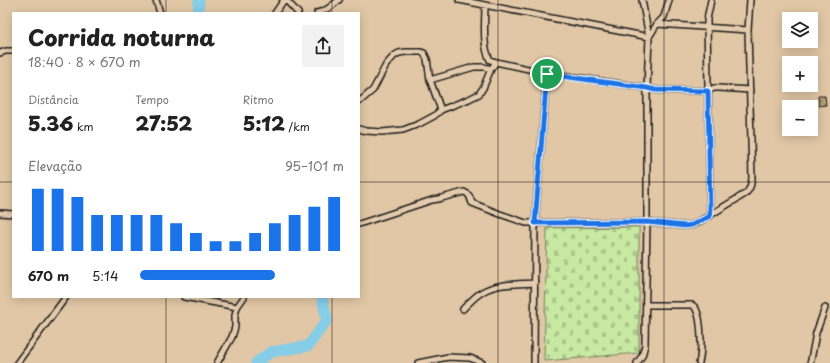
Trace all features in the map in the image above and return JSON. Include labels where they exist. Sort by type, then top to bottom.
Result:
[{"type":"street","points":[[156,0],[160,12]]},
{"type":"street","points":[[276,12],[285,0],[297,12]]},
{"type":"street","points":[[321,12],[339,0]]},
{"type":"street","points":[[459,0],[649,37]]},
{"type":"street","points":[[637,363],[642,356],[645,345],[646,305],[647,88],[649,37],[642,0]]},
{"type":"street","points":[[649,37],[657,24],[664,17],[669,0]]},
{"type":"street","points":[[710,216],[707,19],[711,0]]},
{"type":"street","points":[[360,224],[432,200],[464,192],[470,196],[472,203],[523,222],[647,222],[685,226],[692,225],[710,216],[745,194],[750,187],[752,178],[748,30],[750,0]]},
{"type":"street","points":[[484,5],[485,46],[490,60],[496,62],[547,74],[655,90],[708,91],[714,88],[750,90]]},
{"type":"street","points":[[657,24],[748,30]]},
{"type":"street","points":[[0,53],[12,51]]},
{"type":"street","points":[[360,101],[373,90],[386,65],[394,56],[399,54],[421,52],[424,53],[427,59],[430,80],[441,110]]},
{"type":"street","points":[[360,129],[382,132],[403,130],[419,124],[434,116],[441,110],[479,94],[496,62]]},
{"type":"street","points":[[430,80],[474,67],[491,69]]},
{"type":"street","points":[[534,363],[535,223],[547,74]]},
{"type":"street","points":[[0,213],[12,214]]},
{"type":"street","points":[[464,309],[482,292],[497,286],[535,283]]},
{"type":"street","points":[[17,363],[65,298]]},
{"type":"street","points":[[189,298],[237,307]]},
{"type":"street","points":[[217,363],[232,337],[235,327],[237,307],[243,298]]},
{"type":"street","points":[[646,305],[692,305],[695,307],[698,315],[701,338],[699,363]]},
{"type":"street","points":[[810,363],[816,333],[825,308]]},
{"type":"street","points":[[418,363],[448,357],[470,358],[482,363]]},
{"type":"green space","points":[[639,227],[639,353],[544,361],[547,228]]},
{"type":"building","points":[[818,96],[825,96],[826,105],[819,106]]},
{"type":"waterway","points":[[198,12],[199,0]]},
{"type":"waterway","points":[[256,363],[271,352],[308,346],[327,320],[322,298]]},
{"type":"route","points":[[547,74],[655,90],[708,91],[710,216],[692,225],[685,226],[647,222],[535,223],[547,74]]}]
